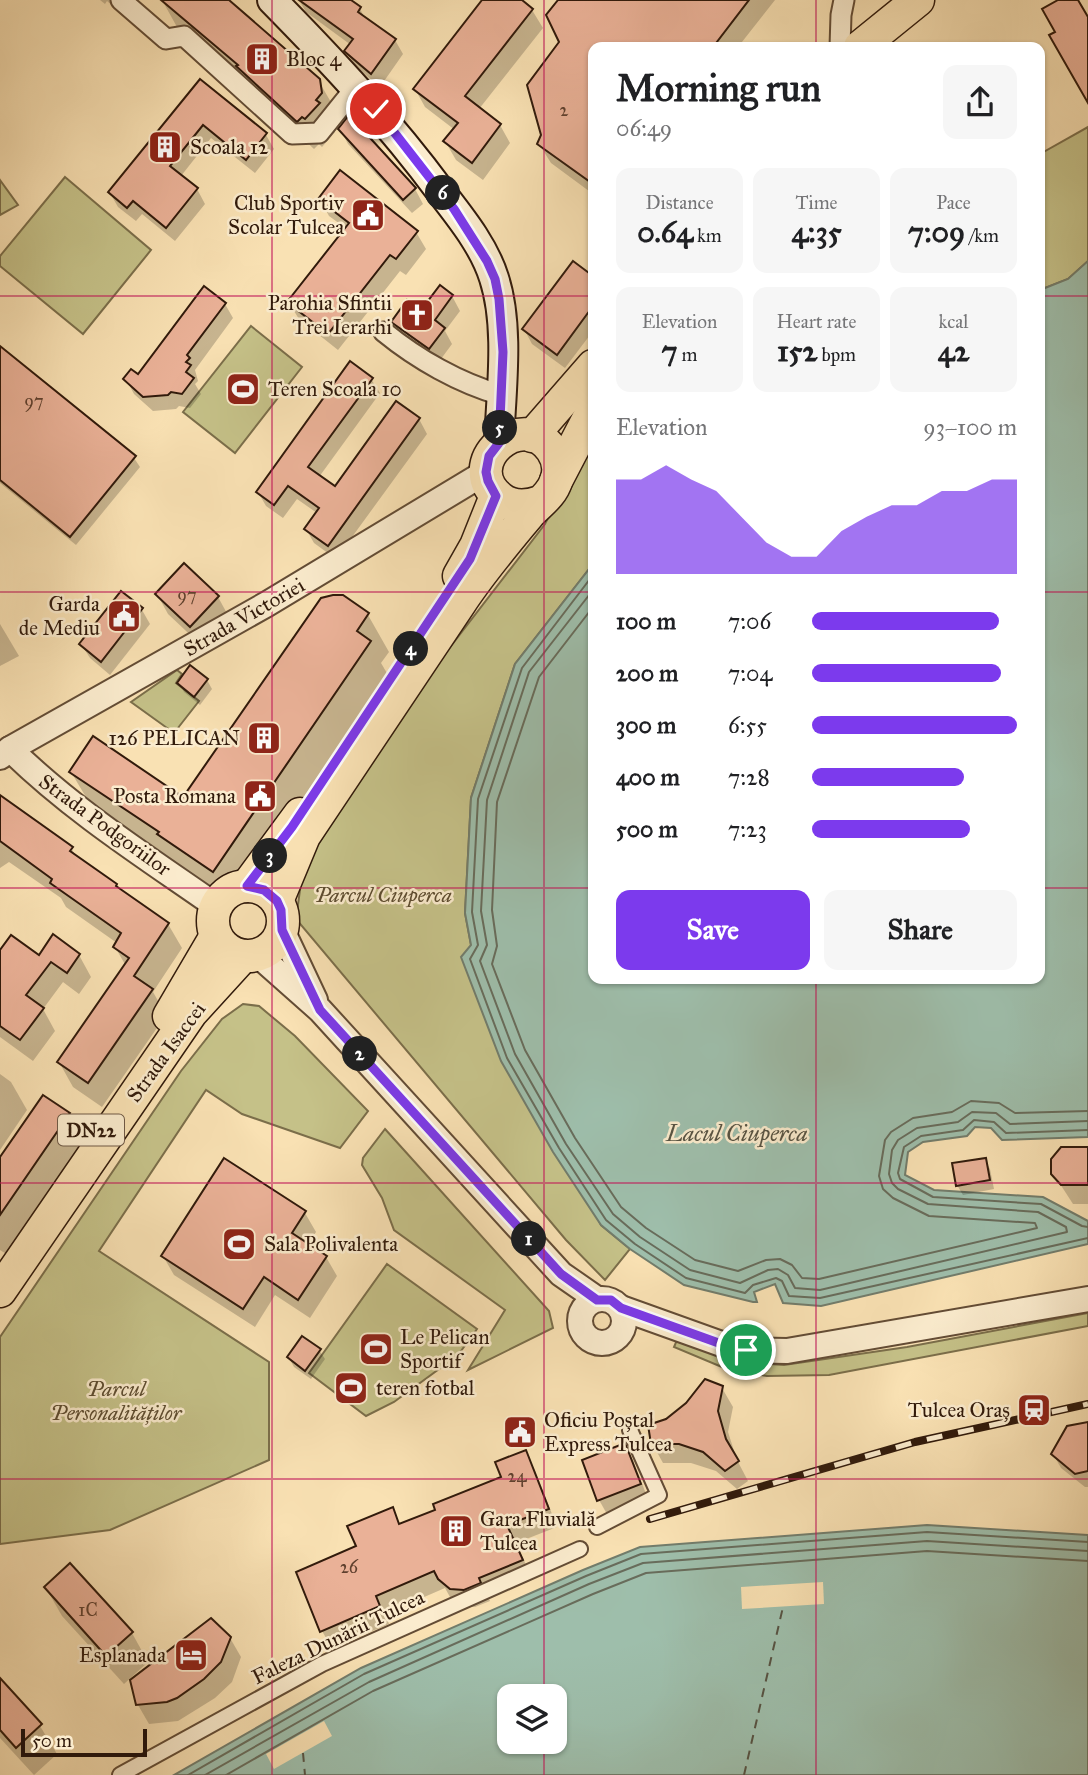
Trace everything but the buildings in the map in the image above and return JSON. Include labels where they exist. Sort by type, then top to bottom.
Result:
[{"type":"main road","points":[[272,0],[356,87],[409,148],[454,209],[487,261],[495,279],[499,299],[503,352],[519,438]]},
{"type":"main road","points":[[866,42],[918,0]]},
{"type":"main road","points":[[891,42],[942,0]]},
{"type":"main road","points":[[503,352],[501,395],[519,438]]},
{"type":"main road","name":"Strada Isaccei","points":[[0,1263],[178,1004],[228,892],[247,886],[292,827],[470,559],[491,484],[489,456],[519,438],[588,371]]},
{"type":"main road","name":"Strada Isaccei","points":[[0,1291],[191,1013],[250,956],[269,950],[277,941],[279,916],[304,836],[484,568],[548,491],[588,419]]},
{"type":"main road","points":[[491,484],[512,505],[522,506],[548,491],[556,458],[543,441],[519,438]]},
{"type":"main road","points":[[247,886],[264,890],[279,916]]},
{"type":"main road","points":[[216,921],[222,946],[232,953],[250,956]]},
{"type":"street","points":[[121,0],[166,39],[184,36],[292,134],[319,133],[356,87]]},
{"type":"street","points":[[840,42],[844,0]]},
{"type":"street","points":[[384,332],[403,348],[465,382],[501,395]]},
{"type":"street","name":"Strada Victoriei","points":[[3,748],[491,484]]},
{"type":"street","name":"Strada Podgoriilor","points":[[3,748],[216,921]]},
{"type":"street","points":[[279,916],[320,1010]]},
{"type":"street","points":[[250,956],[320,1010],[589,1307]]},
{"type":"street","points":[[622,1319],[663,1324],[746,1350],[787,1351],[806,1350],[1088,1299]]},
{"type":"street","points":[[589,1307],[611,1300],[622,1319]]},
{"type":"street","points":[[589,1307],[581,1328],[584,1334],[597,1343],[613,1341],[622,1319]]},
{"type":"street","points":[[597,1527],[659,1494],[630,1430]]},
{"type":"street","name":"Faleza Dunării Tulcea","points":[[120,1775],[322,1664],[580,1549]]},
{"type":"green space","points":[[1088,127],[1088,261],[1068,279],[1045,288],[1045,151]]},
{"type":"green space","points":[[65,177],[151,250],[83,334],[0,266],[0,256]]},
{"type":"green space","points":[[0,180],[18,205],[0,215]]},
{"type":"green space","name":"Teren Scoala 10","points":[[251,326],[302,367],[235,453],[183,412]]},
{"type":"green space","name":"Parcul Ciuperca","points":[[588,444],[588,570],[515,664],[471,798],[465,913],[471,945],[601,1225],[630,1249],[605,1280],[566,1240],[296,919],[303,868],[414,694],[545,524]]},
{"type":"green space","points":[[177,670],[182,674],[176,683],[199,701],[174,733],[131,702]]},
{"type":"green space","name":"Parcul Personalităților","points":[[243,1004],[259,1006],[295,1036],[368,1111],[340,1148],[242,1114],[206,1090],[99,1251],[269,1362],[269,1460],[110,1530],[0,1544],[0,1337],[181,1071],[222,1019]]},
{"type":"green space","points":[[385,1129],[549,1311],[553,1328],[468,1370],[505,1310],[394,1230],[382,1198],[362,1165],[363,1158]]},
{"type":"green space","points":[[387,1264],[477,1329],[450,1366],[446,1364],[394,1402],[366,1416],[309,1373]]},
{"type":"green space","points":[[1088,1313],[1088,1326],[829,1375],[767,1376],[729,1370],[674,1347],[677,1340],[740,1362],[784,1365],[907,1347]]},
{"type":"water","name":"Lacul Ciuperca","points":[[1088,261],[1088,1137],[1002,1140],[991,1128],[975,1127],[967,1136],[923,1142],[908,1152],[905,1175],[934,1190],[1043,1197],[1088,1221],[1088,1244],[821,1306],[783,1303],[775,1284],[754,1292],[757,1302],[684,1285],[630,1249],[601,1225],[553,1152],[501,1061],[461,957],[471,945],[465,913],[471,798],[515,664],[588,570],[588,984],[1045,984],[1045,288],[1068,279]]},
{"type":"water","points":[[927,1525],[1088,1535],[1088,1775],[174,1775],[361,1668],[640,1547]]},
{"type":"pier","points":[[823,1582],[824,1604],[742,1609],[741,1587]]},
{"type":"pier","points":[[324,1721],[332,1736],[274,1769],[266,1754]]},
{"type":"ferry route","points":[[744,1775],[783,1607]]},
{"type":"ferry route","points":[[303,1753],[305,1775]]},
{"type":"railway","points":[[650,1519],[915,1442],[1088,1404]]},
{"type":"place","name":"Bloc 4","points":[[262,59]]},
{"type":"place","name":"Scoala 12","points":[[165,147]]},
{"type":"place","name":"Club Sportiv Scolar Tulcea","points":[[368,215]]},
{"type":"place","name":"Parohia Sfintii Trei Ierarhi","points":[[417,315]]},
{"type":"place","name":"Teren Scoala 10","points":[[243,389]]},
{"type":"place","name":"Garda de Mediu","points":[[124,616]]},
{"type":"place","name":"126 PELICAN","points":[[264,738]]},
{"type":"place","name":"Posta Romana","points":[[260,796]]},
{"type":"place","name":"Sala Polivalenta","points":[[239,1244]]},
{"type":"place","name":"Le Pelican Sportif","points":[[376,1349]]},
{"type":"place","name":"teren fotbal","points":[[351,1388]]},
{"type":"place","name":"Tulcea Oraș","points":[[1034,1410]]},
{"type":"place","name":"Oficiu Poștal Express Tulcea","points":[[520,1432]]},
{"type":"place","name":"Gara Fluvială Tulcea","points":[[456,1531]]},
{"type":"place","name":"Esplanada","points":[[191,1655]]},
{"type":"route","points":[[376,109],[409,148],[473,236],[495,279],[503,352],[499,443],[489,456],[486,472],[496,496],[470,559],[292,827],[247,886],[264,890],[277,901],[283,920],[282,930],[320,1010],[328,1020],[561,1274],[597,1300],[611,1300],[621,1308],[727,1346],[746,1350]]}]
